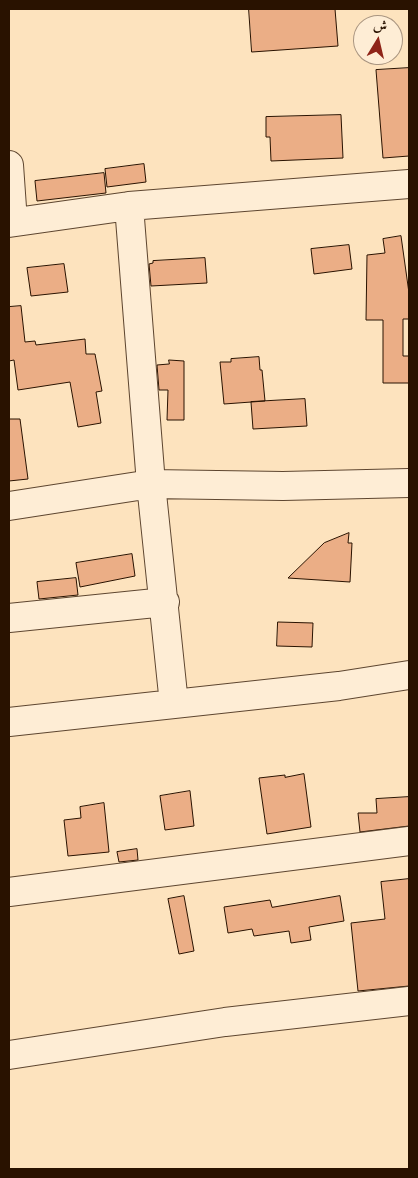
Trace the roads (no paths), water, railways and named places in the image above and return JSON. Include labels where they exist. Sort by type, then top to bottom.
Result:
[{"type":"street","points":[[9,165],[11,223],[129,206],[409,184]]},
{"type":"street","points":[[129,206],[151,484],[165,602],[174,704]]},
{"type":"street","points":[[9,506],[151,484],[283,486],[409,483]]},
{"type":"street","points":[[9,618],[165,602]]},
{"type":"street","points":[[9,722],[339,686],[409,675]]},
{"type":"street","points":[[9,892],[409,841]]},
{"type":"street","points":[[9,1055],[225,1022],[409,1001]]}]
